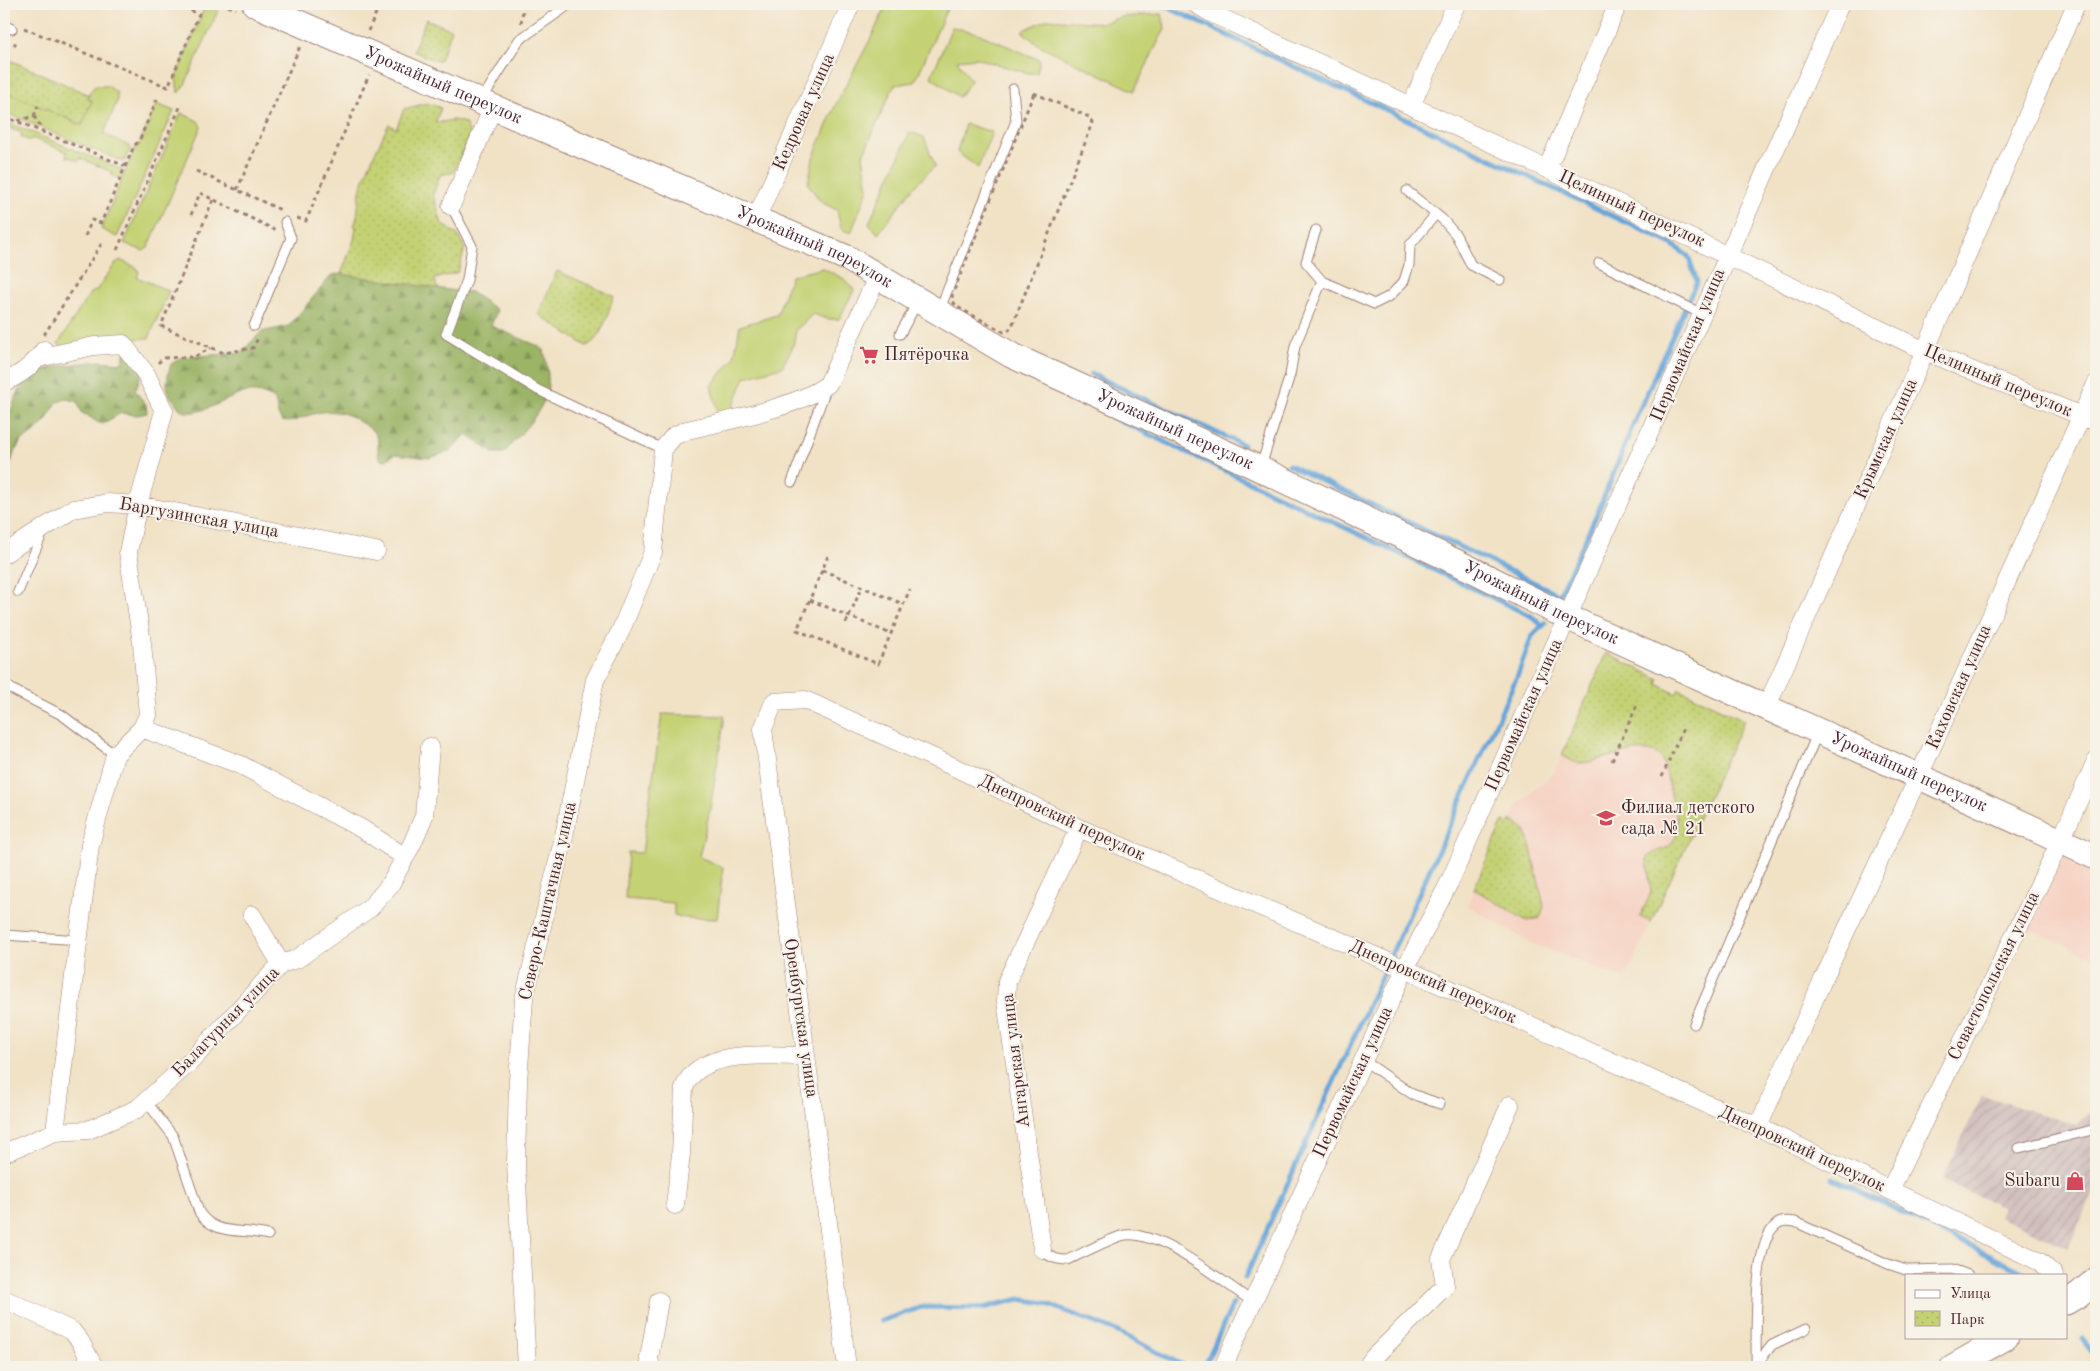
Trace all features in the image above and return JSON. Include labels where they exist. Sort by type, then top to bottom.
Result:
[{"type":"street","name":"Кедровая улица","points":[[756,219],[851,4]]},
{"type":"street","name":"Целинный переулок","points":[[1196,4],[1213,14],[1728,254],[1925,351],[2089,419]]},
{"type":"street","points":[[1411,106],[1456,4]]},
{"type":"street","points":[[1547,169],[1618,4]]},
{"type":"street","name":"Первомайская улица","points":[[1225,1367],[1405,969],[1450,881],[1840,4]]},
{"type":"street","name":"Крымская улица","points":[[1766,708],[1925,351],[2076,4]]},
{"type":"street","name":"Урожайный переулок","points":[[260,5],[847,258],[1011,355],[1260,469],[1475,571],[1567,618],[2096,857]]},
{"type":"street","points":[[451,206],[487,104]]},
{"type":"street","points":[[663,450],[674,436],[687,430],[798,400],[818,392],[828,384],[873,286],[879,277]]},
{"type":"street","points":[[4,382],[19,375],[41,348],[124,344],[146,374],[164,411],[138,505],[128,552],[142,643],[148,715],[142,728],[115,755],[90,845],[80,940],[55,1132]]},
{"type":"street","name":"Каховская улица","points":[[1758,1127],[1821,984],[2089,419],[2096,384]]},
{"type":"street","name":"Северо-Каштачная улица","points":[[527,1367],[516,1164],[518,1081],[524,999],[563,841],[595,680],[621,630],[653,552],[663,450]]},
{"type":"street","name":"Баргузинская улица","points":[[4,554],[73,509],[108,503],[138,505],[376,551]]},
{"type":"street","name":"Днепровский переулок","points":[[805,700],[954,767],[1079,828],[1405,969],[1758,1127],[2040,1262],[2053,1274]]},
{"type":"street","name":"Оренбургская улица","points":[[805,700],[774,702],[763,729],[847,1367]]},
{"type":"street","points":[[142,728],[241,765],[362,829],[405,857]]},
{"type":"street","name":"Балагурная улица","points":[[4,1152],[55,1132],[88,1130],[137,1109],[189,1063],[282,964],[297,959],[370,908],[390,885],[424,816],[430,747]]},
{"type":"street","name":"Севастопольская улица","points":[[1890,1190],[2061,840],[2096,761]]},
{"type":"street","name":"Ангарская улица","points":[[1042,1249],[1006,1001],[1007,981],[1079,828]]},
{"type":"street","points":[[252,915],[282,964]]},
{"type":"street","points":[[675,1204],[682,1154],[684,1088],[688,1080],[698,1070],[722,1058],[806,1056]]},
{"type":"street","points":[[1368,1367],[1373,1358],[1445,1286],[1441,1259],[1510,1105]]},
{"type":"street","points":[[650,1367],[649,1358],[659,1301]]},
{"type":"street","points":[[5,1303],[72,1331],[80,1341],[94,1367]]},
{"type":"street","points":[[1953,1367],[2004,1338]]},
{"type":"lane","points":[[487,104],[519,40],[570,4]]},
{"type":"lane","points":[[900,334],[928,306],[1016,121],[1013,89]]},
{"type":"lane","points":[[1407,191],[1442,219],[1456,235],[1471,264],[1500,280]]},
{"type":"lane","points":[[451,206],[472,246],[467,280],[446,334],[538,390],[663,450]]},
{"type":"lane","points":[[1316,230],[1306,262],[1322,281],[1374,304],[1390,296],[1404,281],[1409,265],[1410,245],[1436,214]]},
{"type":"lane","points":[[254,326],[291,238],[285,222]]},
{"type":"lane","points":[[1599,263],[1702,314]]},
{"type":"lane","points":[[1260,469],[1290,375],[1296,346],[1322,281]]},
{"type":"lane","points":[[792,482],[828,384]]},
{"type":"lane","points":[[18,592],[46,527]]},
{"type":"lane","points":[[4,683],[13,690],[62,715],[115,755]]},
{"type":"lane","points":[[1694,1024],[1818,732]]},
{"type":"lane","points":[[4,935],[80,940]]},
{"type":"lane","points":[[1364,1060],[1412,1094],[1440,1104]]},
{"type":"lane","points":[[146,1100],[173,1136],[199,1212],[205,1222],[215,1228],[256,1231],[268,1235]]},
{"type":"lane","points":[[2019,1148],[2096,1129]]},
{"type":"lane","points":[[1755,1366],[1759,1267],[1769,1234],[1777,1224],[1786,1221],[1795,1222],[1888,1264],[1906,1270],[1952,1269],[1965,1274]]},
{"type":"lane","points":[[1042,1249],[1047,1256],[1059,1260],[1068,1260],[1125,1235],[1143,1237],[1166,1245],[1184,1255],[1253,1302]]},
{"type":"lane","points":[[1755,1366],[1772,1345],[1806,1329]]},
{"type":"path","points":[[14,46],[22,27],[168,88],[200,14],[175,4]]},
{"type":"path","points":[[192,11],[195,4]]},
{"type":"path","points":[[366,34],[380,4]]},
{"type":"path","points":[[237,190],[304,38]]},
{"type":"path","points":[[196,171],[306,222],[372,68]]},
{"type":"path","points":[[1034,94],[1090,117],[1093,124],[1012,326],[1009,330],[998,330],[958,307],[954,303],[952,295],[1034,94]]},
{"type":"path","points":[[85,236],[92,220],[100,223],[157,99]]},
{"type":"path","points":[[117,250],[181,105]]},
{"type":"path","points":[[34,116],[38,106]]},
{"type":"path","points":[[4,116],[125,166]]},
{"type":"path","points":[[34,116],[43,132]]},
{"type":"path","points":[[18,121],[34,116]]},
{"type":"path","points":[[191,215],[200,193],[291,238]]},
{"type":"path","points":[[213,200],[160,326],[224,353],[253,348],[258,338],[254,326]]},
{"type":"path","points":[[41,348],[102,243]]},
{"type":"path","points":[[146,374],[163,358],[194,357],[211,348]]},
{"type":"path","points":[[828,556],[797,630],[878,664],[910,589]]},
{"type":"path","points":[[822,570],[903,604]]},
{"type":"path","points":[[846,623],[862,586]]},
{"type":"path","points":[[810,600],[891,634]]},
{"type":"path","points":[[1612,761],[1637,705]]},
{"type":"path","points":[[1662,777],[1684,726]]},
{"type":"shaded area","name":"Филиал детского сада № 21","points":[[1606,653],[1659,679],[1657,684],[1676,694],[1679,689],[1744,720],[1625,979],[1528,942],[1467,905],[1503,821],[1510,824],[1518,805],[1555,771]]},
{"type":"shaded area","points":[[2064,855],[2096,870],[2096,959],[2026,927]]},
{"type":"shaded area","points":[[1982,1095],[2076,1125],[2096,1107],[2096,1187],[2068,1248],[1999,1216],[2003,1208],[1942,1180]]},
{"type":"green space","points":[[199,4],[221,4],[183,89],[178,93],[176,77],[204,9]]},
{"type":"green space","points":[[887,4],[949,4],[915,82],[894,85],[863,155],[868,189],[851,233],[841,229],[837,210],[821,202],[808,184],[813,158],[836,104]]},
{"type":"green space","points":[[1162,14],[1165,28],[1134,91],[1037,44],[1022,31],[1048,19],[1102,23],[1122,17]]},
{"type":"green space","points":[[426,19],[452,30],[439,62],[413,51]]},
{"type":"green space","points":[[952,27],[977,33],[1040,60],[1037,73],[1027,73],[976,58],[957,60],[971,81],[959,97],[931,77]]},
{"type":"green space","points":[[4,53],[11,56],[10,60],[89,95],[88,99],[92,101],[82,125],[4,91]]},
{"type":"green space","points":[[96,86],[108,86],[117,93],[117,101],[104,134],[131,147],[124,162],[4,112],[4,91],[82,125],[92,100],[87,99],[92,89]]},
{"type":"green space","points":[[427,103],[441,108],[435,123],[454,120],[465,123],[470,134],[454,172],[440,175],[433,194],[442,224],[458,235],[465,248],[458,272],[435,279],[437,288],[341,274],[354,240],[356,227],[354,226],[362,185],[389,124],[396,129],[404,109]]},
{"type":"green space","points":[[157,104],[174,111],[117,237],[101,229],[135,148],[140,143]]},
{"type":"green space","points":[[181,113],[198,121],[201,127],[148,248],[143,251],[124,243]]},
{"type":"green space","points":[[4,121],[123,170],[120,179],[111,175],[112,172],[80,158],[79,161],[66,156],[67,152],[32,138],[30,141],[21,137],[22,133],[4,126]]},
{"type":"green space","points":[[965,124],[992,132],[978,168],[957,152]]},
{"type":"green space","points":[[910,132],[924,137],[935,166],[913,188],[878,234],[869,223]]},
{"type":"green space","points":[[120,260],[137,268],[139,272],[137,277],[169,291],[149,338],[91,342],[65,347],[58,344],[90,293],[96,291],[115,264]]},
{"type":"green space","points":[[823,268],[844,279],[854,290],[839,319],[827,319],[813,314],[796,330],[793,346],[782,367],[745,377],[731,411],[718,412],[711,386],[734,358],[740,326],[777,315],[791,276]]},
{"type":"green space","points":[[557,271],[614,296],[601,331],[586,346],[538,314]]},
{"type":"green space","points":[[341,274],[471,292],[497,310],[491,326],[544,350],[548,376],[546,395],[537,413],[504,453],[493,453],[466,434],[451,451],[429,458],[395,454],[386,460],[381,460],[378,453],[378,440],[375,434],[354,418],[340,413],[326,412],[311,414],[294,421],[282,421],[278,415],[275,399],[256,392],[242,394],[195,412],[187,412],[179,408],[170,396],[167,388],[171,364],[182,357],[241,353],[261,332],[289,326],[332,275]]},
{"type":"green space","points":[[125,351],[144,368],[135,391],[146,404],[147,413],[137,415],[121,413],[102,424],[82,413],[77,401],[67,399],[57,402],[45,422],[35,432],[21,441],[14,453],[10,466],[4,464],[4,426],[24,379],[34,372],[61,366],[99,361],[122,363]]},
{"type":"green space","points":[[1606,653],[1659,679],[1657,684],[1676,694],[1679,689],[1744,720],[1651,922],[1640,917],[1651,892],[1647,859],[1653,853],[1671,844],[1677,829],[1666,771],[1661,758],[1655,753],[1635,751],[1580,763],[1562,755]]},
{"type":"green space","points":[[662,714],[725,716],[710,809],[699,857],[723,867],[717,919],[686,918],[674,915],[674,903],[625,899],[628,852],[642,853]]},
{"type":"green space","points":[[1511,820],[1524,829],[1529,840],[1544,906],[1540,918],[1527,921],[1474,889],[1503,821],[1509,824]]},
{"type":"waterway","points":[[1167,7],[1670,243],[1688,256],[1697,281],[1637,415],[1598,512],[1559,596]]},
{"type":"waterway","points":[[1091,374],[1243,445]]},
{"type":"waterway","points":[[1108,415],[1531,616],[1543,626]]},
{"type":"waterway","points":[[1289,465],[1560,595]]},
{"type":"waterway","points":[[1245,1278],[1519,672],[1532,636],[1545,623]]},
{"type":"waterway","points":[[1832,1178],[2027,1274]]},
{"type":"waterway","points":[[881,1321],[922,1307],[983,1308],[1019,1299],[1045,1303],[1116,1331],[1186,1367]]},
{"type":"waterway","points":[[1204,1367],[1233,1304]]},
{"type":"waterway","points":[[2082,1339],[2096,1357]]},
{"type":"place","name":"Пятёрочка","points":[[869,355]]},
{"type":"place","name":"Филиал детского сада № 21","points":[[1606,818]]},
{"type":"place","name":"Subaru","points":[[2075,1181]]}]
